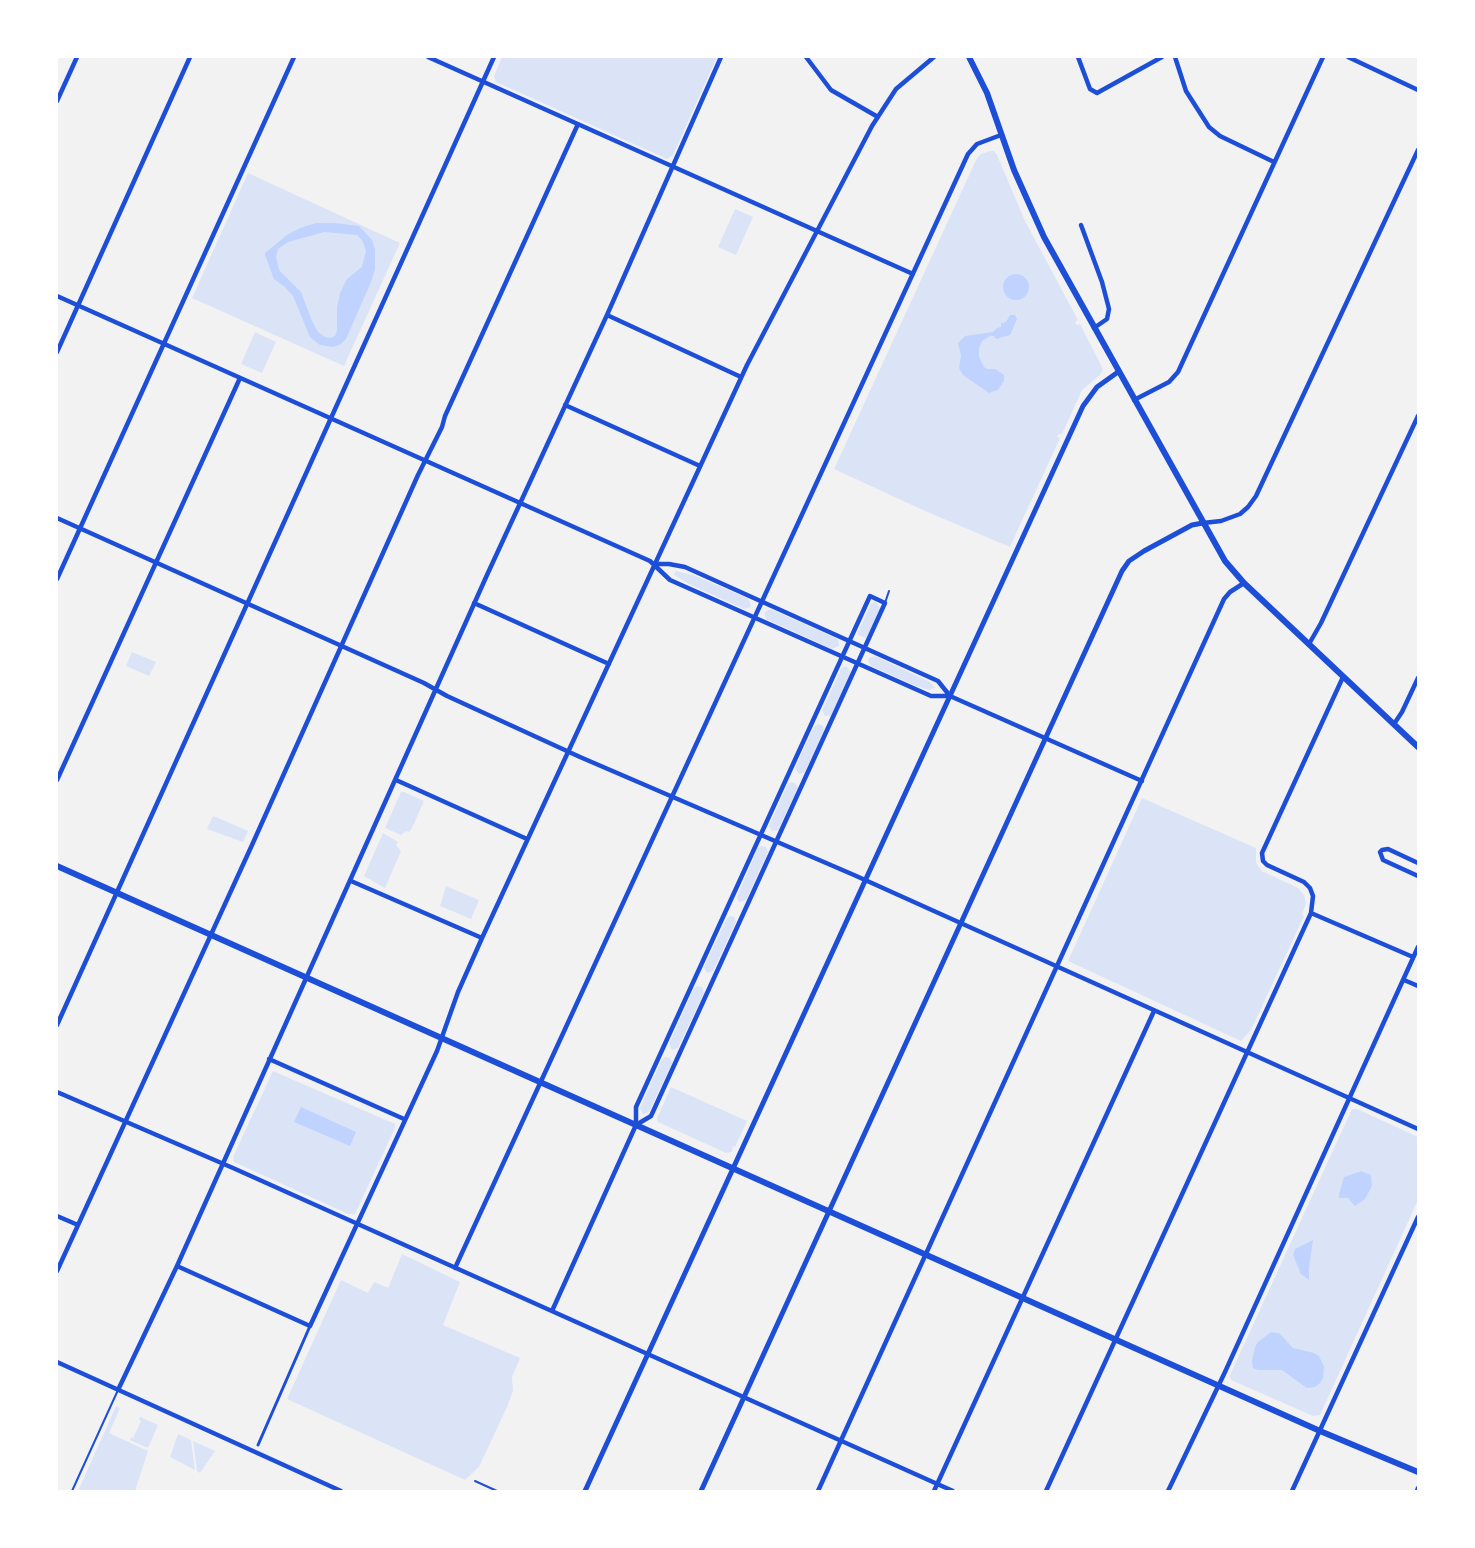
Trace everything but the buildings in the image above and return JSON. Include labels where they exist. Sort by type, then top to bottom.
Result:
[{"type":"main road","points":[[969,57],[987,93],[1001,135],[1036,220],[1118,372],[1225,561],[1244,583],[1418,747]]},
{"type":"main road","points":[[57,866],[1320,1431],[1418,1472]]},
{"type":"street","points":[[57,101],[77,57]]},
{"type":"street","points":[[57,352],[190,57]]},
{"type":"street","points":[[57,579],[294,57]]},
{"type":"street","points":[[428,57],[438,59],[483,82],[913,274]]},
{"type":"street","points":[[57,1025],[494,57]]},
{"type":"street","points":[[118,1390],[177,1266],[474,603],[607,315],[721,57]]},
{"type":"street","points":[[806,57],[831,90],[878,117]]},
{"type":"street","points":[[258,1445],[441,1037],[482,938],[741,378],[816,231],[878,117],[900,84],[934,57]]},
{"type":"street","points":[[1078,57],[1090,89],[1097,93],[1162,57]]},
{"type":"street","points":[[1175,57],[1186,91],[1209,127],[1220,136],[1274,162]]},
{"type":"street","points":[[1134,400],[1169,382],[1178,372],[1323,57]]},
{"type":"street","points":[[1348,57],[1418,90]]},
{"type":"street","points":[[57,1271],[578,124]]},
{"type":"street","points":[[454,1268],[753,617],[971,150],[977,144],[1001,135]]},
{"type":"street","points":[[701,1491],[1124,568],[1134,558],[1192,525],[1221,521],[1240,514],[1256,496],[1418,150]]},
{"type":"street","points":[[1081,225],[1102,282],[1109,309],[1107,319],[1094,328]]},
{"type":"street","points":[[57,296],[654,564],[670,580],[842,657],[931,696],[950,696],[1142,781]]},
{"type":"street","points":[[607,315],[741,378]]},
{"type":"street","points":[[585,1491],[1087,398],[1097,387],[1118,372]]},
{"type":"street","points":[[57,780],[240,378]]},
{"type":"street","points":[[565,405],[700,466]]},
{"type":"street","points":[[1309,644],[1418,416]]},
{"type":"street","points":[[57,518],[568,751],[865,880],[1418,1129]]},
{"type":"street","points":[[654,564],[685,567],[938,681],[950,696]]},
{"type":"street","points":[[818,1491],[1226,597],[1244,583]]},
{"type":"street","points":[[552,1311],[636,1125],[636,1107],[870,596],[885,603],[651,1116],[636,1125]]},
{"type":"street","points":[[474,603],[609,664]]},
{"type":"street","points":[[1046,1491],[1311,913],[1313,896],[1310,888],[1304,882],[1267,865],[1263,861],[1262,854],[1343,676]]},
{"type":"street","points":[[1394,724],[1418,678]]},
{"type":"street","points":[[396,780],[527,839]]},
{"type":"street","points":[[1418,863],[1388,849],[1380,852],[1383,860],[1418,876]]},
{"type":"street","points":[[351,880],[482,938]]},
{"type":"street","points":[[1311,913],[1413,957]]},
{"type":"street","points":[[1168,1491],[1418,947]]},
{"type":"street","points":[[1404,980],[1418,986]]},
{"type":"street","points":[[934,1491],[1154,1011]]},
{"type":"street","points":[[269,1059],[404,1119]]},
{"type":"street","points":[[57,1092],[953,1491]]},
{"type":"street","points":[[57,1216],[78,1225]]},
{"type":"street","points":[[1292,1491],[1418,1217]]},
{"type":"street","points":[[177,1266],[310,1326]]},
{"type":"street","points":[[57,1362],[341,1491]]},
{"type":"lane","points":[[885,603],[890,591]]},
{"type":"lane","points":[[72,1491],[118,1390]]},
{"type":"lane","points":[[475,1481],[497,1491]]},
{"type":"shaded area","points":[[502,57],[717,57],[673,155],[667,159],[496,82],[494,76]]},
{"type":"shaded area","points":[[994,151],[997,155],[1025,221],[1078,320],[1075,322],[1077,325],[1080,324],[1103,369],[1100,375],[1082,390],[1062,434],[1057,437],[1060,438],[1010,547],[834,469],[977,158]]},
{"type":"shaded area","points":[[248,173],[400,243],[344,366],[192,298]]},
{"type":"shaded area","points":[[735,209],[753,217],[736,255],[718,247]]},
{"type":"shaded area","points":[[255,332],[276,342],[262,373],[241,364]]},
{"type":"shaded area","points":[[676,571],[693,575],[749,599],[751,607],[744,609],[689,584],[674,575]]},
{"type":"shaded area","points":[[874,602],[880,608],[866,638],[858,635],[858,632]]},
{"type":"shaded area","points":[[770,609],[838,639],[839,646],[832,649],[766,619],[764,613]]},
{"type":"shaded area","points":[[132,652],[156,662],[149,676],[126,666]]},
{"type":"shaded area","points":[[875,656],[930,682],[935,688],[929,690],[916,686],[871,666],[869,658]]},
{"type":"shaded area","points":[[845,666],[851,673],[831,715],[825,716],[822,711],[841,669]]},
{"type":"shaded area","points":[[818,724],[823,726],[824,731],[805,772],[799,774],[795,768],[814,727]]},
{"type":"shaded area","points":[[791,782],[795,783],[798,788],[778,830],[772,831],[769,826]]},
{"type":"shaded area","points":[[401,792],[424,801],[412,828],[401,835],[385,828]]},
{"type":"shaded area","points":[[1142,798],[1256,848],[1256,863],[1262,871],[1298,888],[1304,895],[1306,903],[1302,915],[1304,916],[1251,1030],[1241,1041],[1068,961]]},
{"type":"shaded area","points":[[213,816],[248,831],[243,842],[207,829]]},
{"type":"shaded area","points":[[383,833],[398,842],[396,845],[401,851],[385,888],[364,876]]},
{"type":"shaded area","points":[[766,847],[768,852],[746,900],[739,902],[737,897],[758,848]]},
{"type":"shaded area","points":[[446,886],[479,900],[471,919],[440,906]]},
{"type":"shaded area","points":[[730,916],[734,917],[736,922],[713,971],[707,973],[704,967]]},
{"type":"shaded area","points":[[702,987],[704,993],[678,1048],[672,1050],[669,1044],[694,988]]},
{"type":"shaded area","points":[[670,1058],[672,1063],[649,1112],[643,1114],[640,1108],[662,1059]]},
{"type":"shaded area","points":[[273,1071],[395,1124],[355,1214],[348,1214],[234,1162],[233,1157]]},
{"type":"shaded area","points":[[671,1087],[747,1121],[732,1152],[726,1153],[658,1122],[657,1118]]},
{"type":"shaded area","points":[[1352,1109],[1357,1109],[1418,1137],[1418,1200],[1320,1415],[1313,1416],[1231,1380],[1230,1375]]},
{"type":"shaded area","points":[[402,1254],[460,1282],[443,1325],[520,1358],[512,1377],[513,1391],[507,1407],[479,1467],[465,1480],[287,1399],[341,1280],[368,1293],[374,1282],[388,1288]]},
{"type":"shaded area","points":[[116,1406],[120,1408],[109,1433],[148,1451],[135,1491],[78,1491]]},
{"type":"shaded area","points":[[140,1417],[158,1425],[148,1448],[130,1440],[141,1421]]},
{"type":"shaded area","points":[[178,1434],[191,1440],[195,1470],[170,1457]]},
{"type":"shaded area","points":[[193,1441],[215,1451],[200,1473],[197,1471]]},
{"type":"water","points":[[316,223],[359,226],[372,240],[375,249],[375,269],[371,282],[346,339],[333,347],[320,345],[310,337],[293,296],[274,279],[265,255],[287,235]],"holes":[[[324,232],[357,235],[362,240],[366,251],[362,267],[347,279],[340,293],[335,336],[325,337],[318,332],[312,321],[301,292],[279,270],[276,257],[278,249],[288,242]]]},
{"type":"water","points":[[1016,274],[1025,278],[1029,287],[1025,296],[1016,300],[1007,296],[1003,287],[1007,278]]},
{"type":"water","points":[[1010,315],[1015,315],[1017,319],[1010,335],[996,339],[990,336],[982,341],[979,348],[979,357],[984,367],[995,369],[1004,375],[1004,381],[998,390],[989,393],[963,375],[959,368],[961,356],[958,343],[965,336],[993,332],[1001,327],[1001,323],[1006,322]]},
{"type":"water","points":[[301,1107],[356,1132],[350,1146],[294,1122]]},
{"type":"water","points":[[1361,1171],[1371,1175],[1372,1186],[1365,1199],[1355,1206],[1348,1198],[1339,1198],[1339,1194],[1344,1177]]},
{"type":"water","points":[[1313,1240],[1309,1280],[1301,1274],[1293,1255],[1295,1249]]},
{"type":"water","points":[[1271,1332],[1279,1333],[1293,1348],[1319,1356],[1324,1367],[1320,1383],[1315,1387],[1307,1388],[1282,1370],[1253,1368],[1255,1347]]}]
